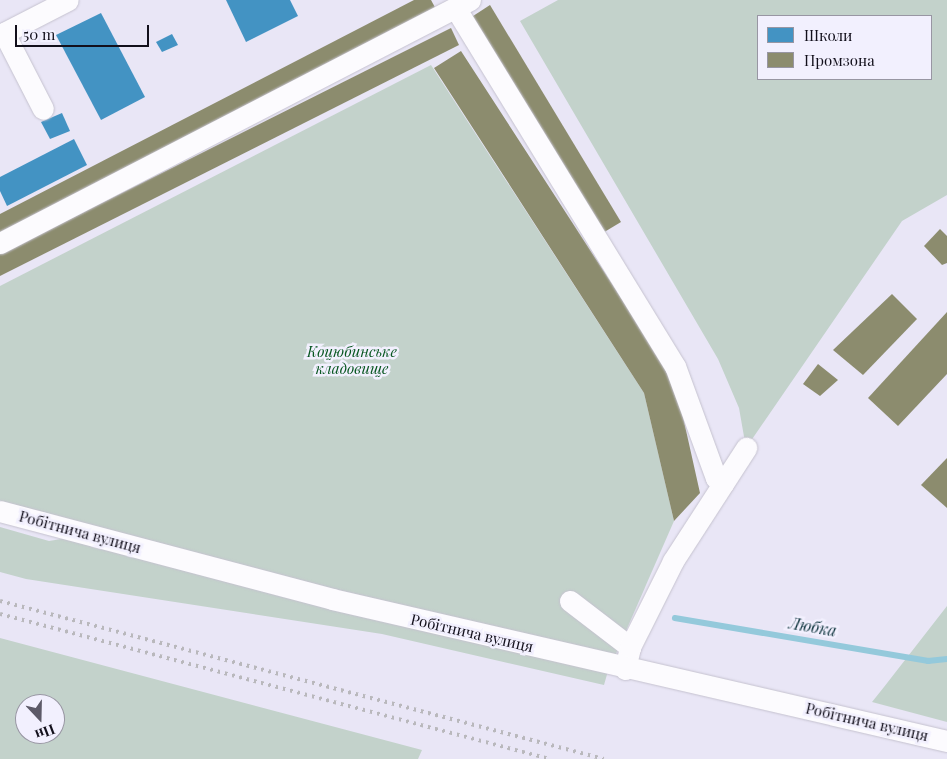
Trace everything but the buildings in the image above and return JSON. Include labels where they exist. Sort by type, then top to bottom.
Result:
[{"type":"street","points":[[43,110],[2,34],[68,0]]},
{"type":"street","points":[[0,243],[463,4],[675,366],[716,478],[723,483]]},
{"type":"street","points":[[626,669],[630,647],[673,561],[746,448]]},
{"type":"street","name":"Робітнича вулиця","points":[[0,511],[332,599],[626,669],[947,741]]},
{"type":"street","points":[[570,601],[630,647]]},
{"type":"green space","points":[[558,0],[947,0],[947,195],[902,221],[746,448],[739,408],[718,359],[520,21]]},
{"type":"green space","name":"Коцюбинське кладовище","points":[[431,65],[644,393],[674,521],[615,656],[334,589],[0,501],[0,286]]},
{"type":"green space","points":[[0,527],[49,541],[67,538],[608,671],[604,685],[382,634],[26,579],[0,572]]},
{"type":"green space","points":[[947,606],[947,722],[872,702],[884,687]]},
{"type":"green space","points":[[0,638],[422,750],[418,759],[0,759]]},
{"type":"waterway","name":"Любка","points":[[675,618],[928,661],[947,659]]},
{"type":"railway","points":[[0,601],[604,759]]},
{"type":"railway","points":[[0,614],[550,759]]}]
